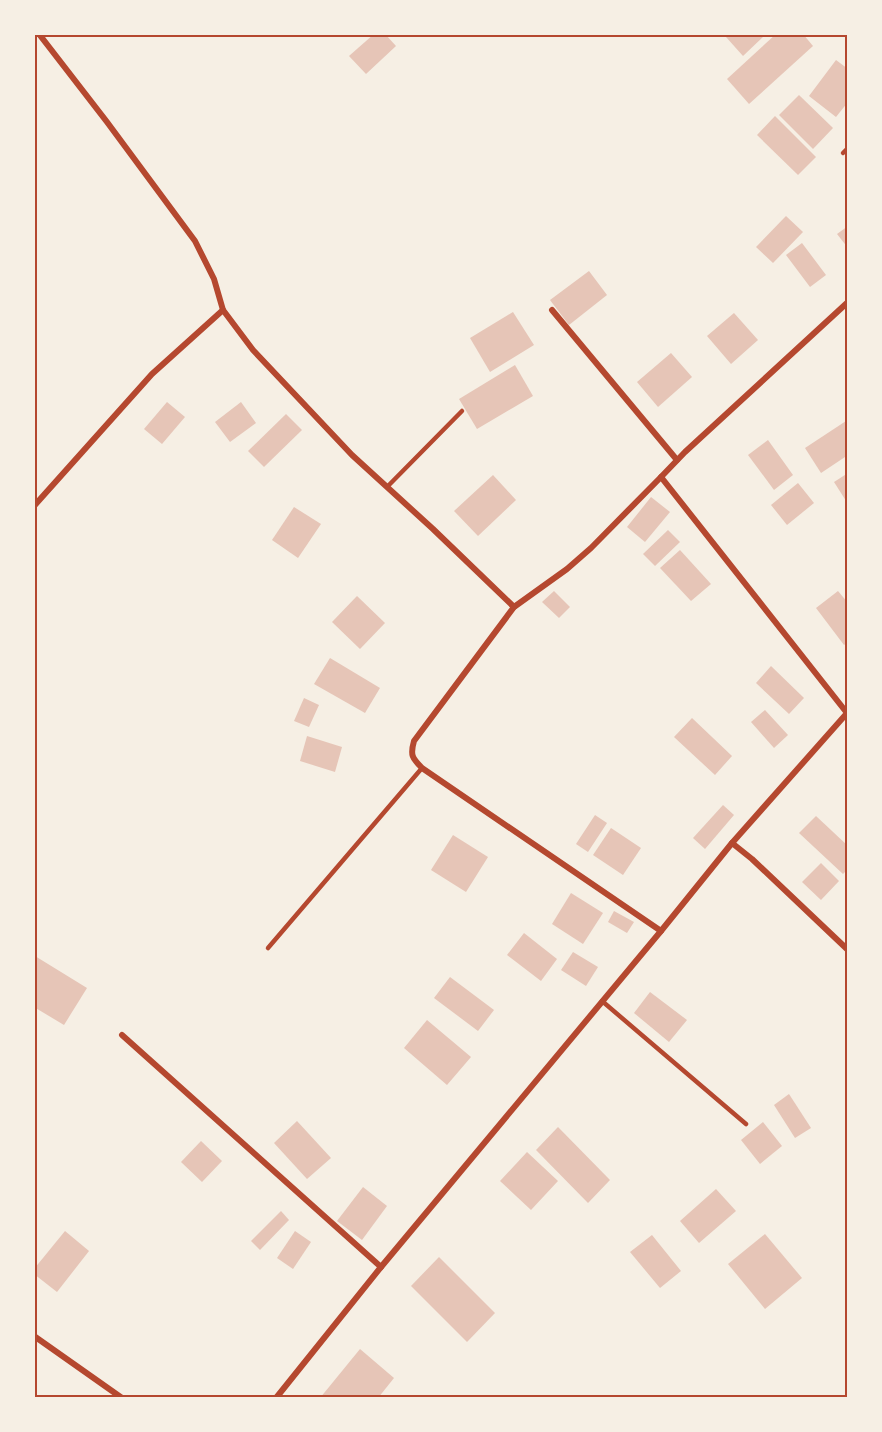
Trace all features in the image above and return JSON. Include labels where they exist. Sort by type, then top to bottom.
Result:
[{"type":"street","points":[[39,34],[195,241],[214,279],[223,310],[253,350],[352,455],[514,607]]},
{"type":"street","points":[[661,931],[422,768],[414,761],[411,750],[414,741],[514,607],[567,569],[591,548],[677,460],[848,302]]},
{"type":"street","points":[[34,506],[152,374],[223,310]]},
{"type":"street","points":[[552,310],[677,460]]},
{"type":"street","points":[[276,1398],[381,1267],[732,843],[847,712],[661,477]]},
{"type":"street","points":[[732,843],[848,950]]},
{"type":"street","points":[[122,1035],[381,1267]]},
{"type":"street","points":[[34,1336],[122,1398]]},
{"type":"lane","points":[[843,153],[848,148]]},
{"type":"lane","points":[[387,487],[462,411]]},
{"type":"lane","points":[[268,948],[422,768]]},
{"type":"lane","points":[[602,1001],[746,1124]]},
{"type":"building","points":[[374,34],[385,34],[396,46],[366,74],[349,56]]},
{"type":"building","points":[[729,34],[766,34],[743,56],[726,37]]},
{"type":"building","points":[[776,34],[803,34],[813,46],[749,104],[727,79]]},
{"type":"building","points":[[836,60],[848,69],[848,102],[836,117],[809,96]]},
{"type":"building","points":[[799,95],[833,128],[813,149],[779,115]]},
{"type":"building","points":[[775,116],[816,157],[798,175],[757,135]]},
{"type":"building","points":[[786,216],[803,232],[773,263],[756,247]]},
{"type":"building","points":[[848,226],[848,248],[837,234]]},
{"type":"building","points":[[802,243],[826,275],[810,287],[786,255]]},
{"type":"building","points":[[589,271],[607,295],[569,325],[550,300]]},
{"type":"building","points":[[513,312],[534,345],[490,372],[470,338]]},
{"type":"building","points":[[734,313],[758,340],[731,364],[707,336]]},
{"type":"building","points":[[671,353],[692,377],[658,407],[637,382]]},
{"type":"building","points":[[515,365],[533,396],[477,429],[459,399]]},
{"type":"building","points":[[167,402],[185,417],[162,444],[144,429]]},
{"type":"building","points":[[241,402],[256,423],[230,442],[215,422]]},
{"type":"building","points":[[286,414],[302,430],[264,467],[248,451]]},
{"type":"building","points":[[846,421],[848,423],[848,455],[821,473],[805,448]]},
{"type":"building","points":[[768,440],[793,475],[774,490],[748,455]]},
{"type":"building","points":[[848,473],[848,504],[834,482]]},
{"type":"building","points":[[493,475],[516,500],[478,536],[454,511]]},
{"type":"building","points":[[798,483],[814,503],[787,525],[771,505]]},
{"type":"building","points":[[651,497],[670,512],[645,542],[627,527]]},
{"type":"building","points":[[294,507],[321,524],[298,558],[272,540]]},
{"type":"building","points":[[668,530],[680,542],[655,566],[643,554]]},
{"type":"building","points":[[680,550],[711,584],[691,601],[660,568]]},
{"type":"building","points":[[554,591],[570,607],[559,618],[542,602]]},
{"type":"building","points":[[838,591],[848,603],[848,642],[844,645],[816,608]]},
{"type":"building","points":[[357,596],[385,623],[360,649],[332,622]]},
{"type":"building","points":[[330,658],[380,688],[365,713],[314,684]]},
{"type":"building","points":[[771,666],[804,698],[789,714],[756,683]]},
{"type":"building","points":[[304,698],[319,705],[309,727],[294,721]]},
{"type":"building","points":[[765,710],[788,735],[774,748],[751,722]]},
{"type":"building","points":[[692,718],[732,756],[715,775],[674,737]]},
{"type":"building","points":[[307,736],[342,747],[335,772],[300,761]]},
{"type":"building","points":[[723,805],[734,815],[705,849],[693,838]]},
{"type":"building","points":[[595,815],[607,823],[588,852],[576,844]]},
{"type":"building","points":[[816,816],[848,846],[848,869],[843,874],[799,833]]},
{"type":"building","points":[[611,828],[641,848],[623,875],[593,855]]},
{"type":"building","points":[[453,835],[488,857],[466,892],[431,870]]},
{"type":"building","points":[[821,863],[839,881],[821,900],[802,882]]},
{"type":"building","points":[[571,893],[603,913],[583,944],[552,924]]},
{"type":"building","points":[[614,911],[634,922],[627,933],[608,922]]},
{"type":"building","points":[[524,933],[557,959],[541,981],[507,955]]},
{"type":"building","points":[[573,952],[598,967],[586,986],[561,970]]},
{"type":"building","points":[[35,956],[87,988],[64,1025],[34,1007]]},
{"type":"building","points":[[450,977],[494,1010],[478,1031],[434,998]]},
{"type":"building","points":[[650,992],[687,1020],[669,1042],[634,1013]]},
{"type":"building","points":[[427,1020],[471,1057],[447,1085],[404,1048]]},
{"type":"building","points":[[789,1094],[811,1128],[795,1138],[774,1105]]},
{"type":"building","points":[[297,1121],[331,1158],[307,1179],[274,1143]]},
{"type":"building","points":[[763,1122],[782,1146],[760,1164],[741,1140]]},
{"type":"building","points":[[558,1127],[610,1180],[588,1203],[536,1150]]},
{"type":"building","points":[[201,1141],[222,1161],[202,1182],[181,1162]]},
{"type":"building","points":[[527,1152],[558,1181],[531,1210],[500,1181]]},
{"type":"building","points":[[363,1187],[387,1206],[362,1240],[337,1221]]},
{"type":"building","points":[[716,1189],[736,1211],[699,1243],[680,1221]]},
{"type":"building","points":[[281,1211],[289,1220],[260,1250],[251,1241]]},
{"type":"building","points":[[65,1231],[89,1251],[57,1292],[34,1274],[34,1269]]},
{"type":"building","points":[[295,1231],[311,1242],[293,1269],[277,1258]]},
{"type":"building","points":[[765,1234],[802,1278],[765,1309],[728,1264]]},
{"type":"building","points":[[652,1235],[681,1271],[660,1288],[630,1252]]},
{"type":"building","points":[[439,1257],[495,1313],[467,1342],[411,1286]]},
{"type":"building","points":[[360,1349],[394,1378],[378,1398],[320,1398]]}]
